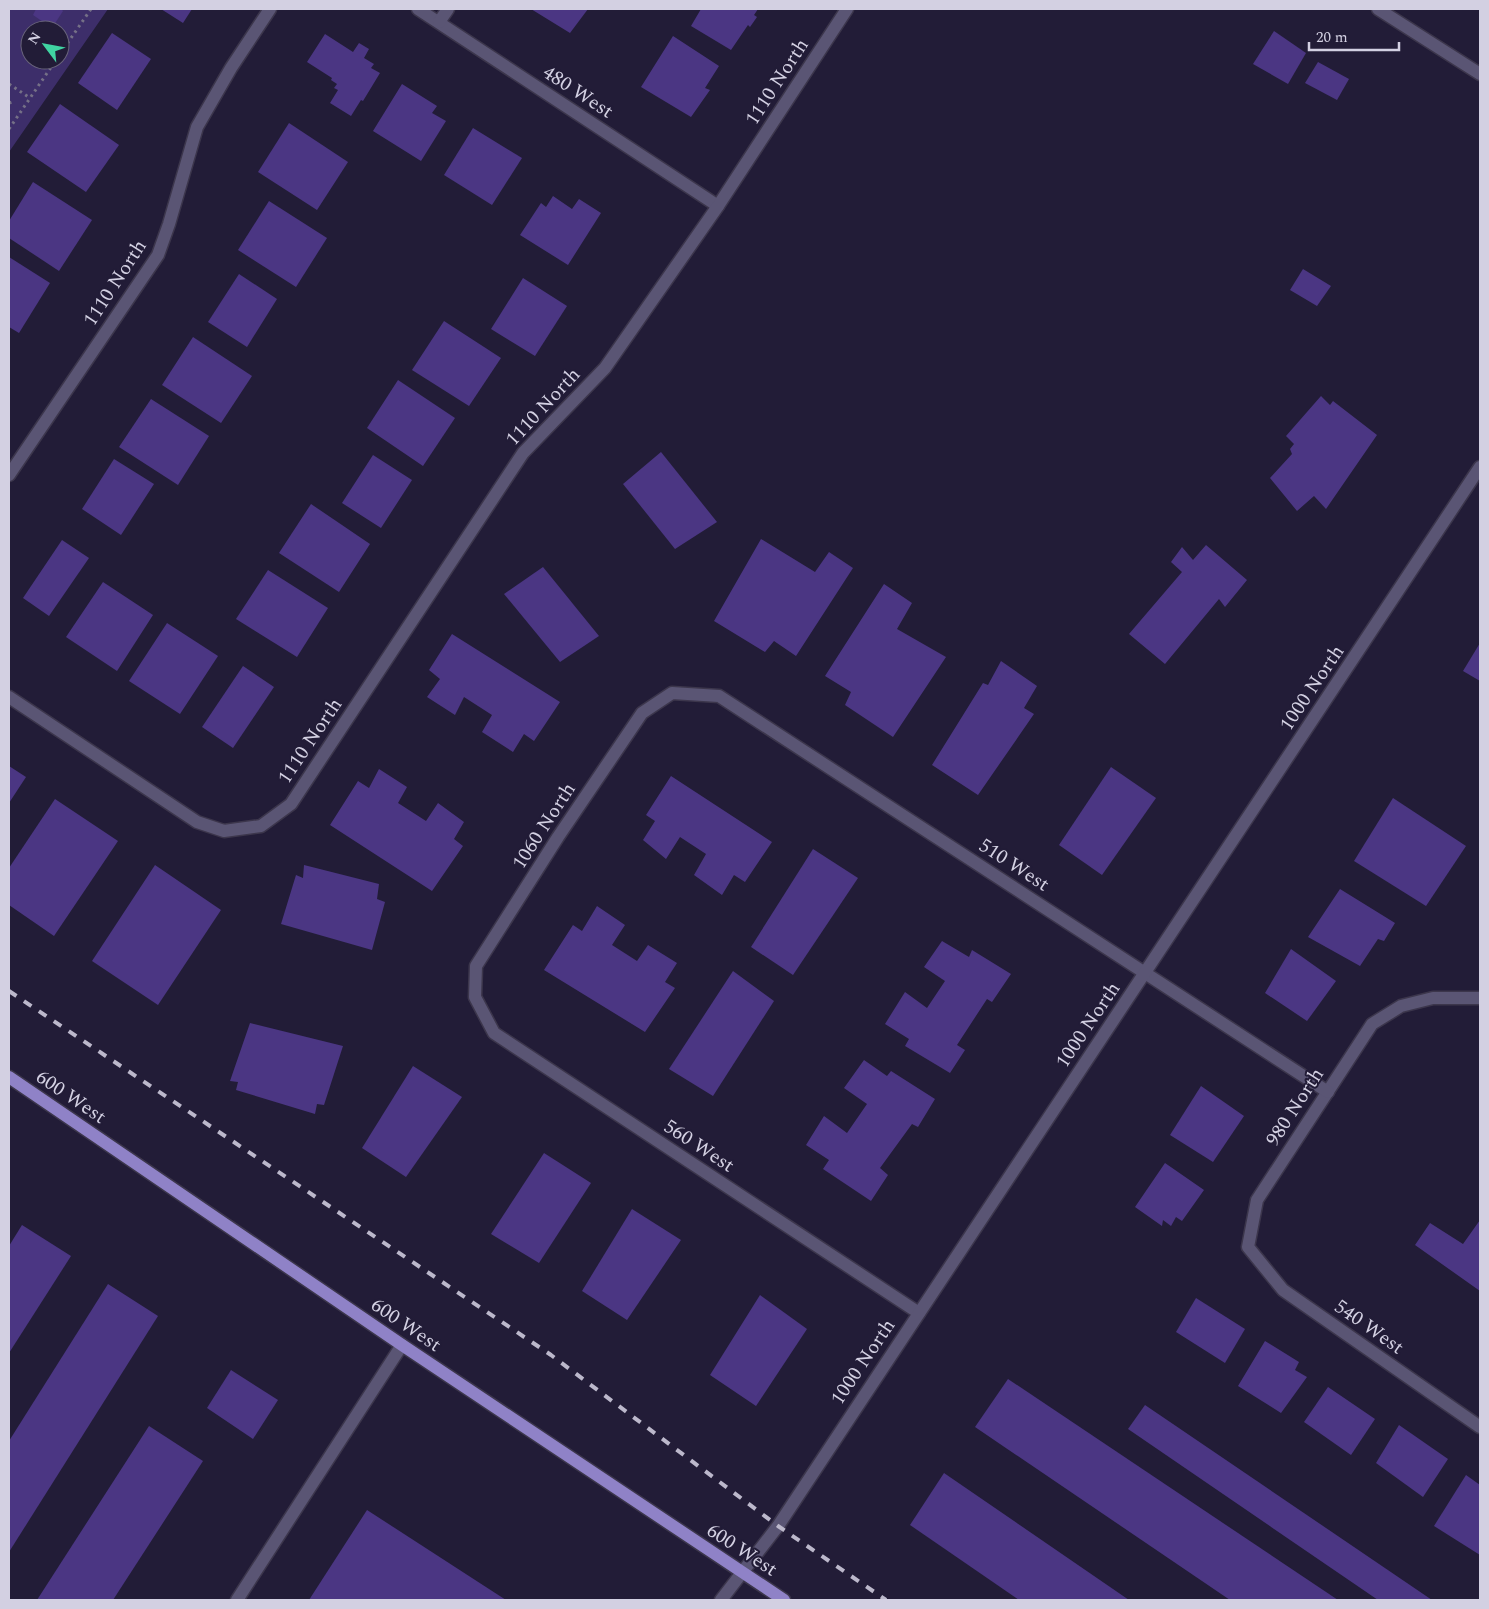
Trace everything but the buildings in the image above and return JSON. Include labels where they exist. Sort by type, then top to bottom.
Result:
[{"type":"main road","name":"600 West","points":[[9,1077],[402,1345],[784,1600]]},
{"type":"street","name":"1110 North","points":[[9,474],[158,255],[197,127],[231,68],[270,9]]},
{"type":"street","name":"480 West","points":[[418,9],[718,206]]},
{"type":"street","points":[[439,22],[448,9]]},
{"type":"street","name":"1110 North","points":[[9,698],[198,822],[224,831],[261,826],[291,804],[523,453],[605,368],[718,206],[847,9]]},
{"type":"street","points":[[1378,9],[1480,74]]},
{"type":"street","name":"1000 North","points":[[721,1600],[778,1526],[1480,467]]},
{"type":"street","name":"510 West","points":[[672,693],[719,696],[1328,1092]]},
{"type":"street","name":"1060 North","points":[[475,997],[476,966],[558,836],[642,713],[672,693]]},
{"type":"street","name":"560 West","points":[[475,997],[494,1033],[919,1313]]},
{"type":"street","name":"980 North","points":[[1248,1247],[1257,1200],[1372,1024],[1401,1006],[1434,998],[1480,998]]},
{"type":"street","name":"540 West","points":[[1248,1247],[1283,1290],[1480,1427]]},
{"type":"street","points":[[237,1600],[402,1345]]},
{"type":"path","points":[[70,39],[91,9]]},
{"type":"path","points":[[9,129],[49,70]]},
{"type":"path","points":[[9,84],[30,98]]},
{"type":"path","points":[[9,103],[16,101]]},
{"type":"shaded area","points":[[9,9],[108,9],[70,64],[70,20],[20,20],[20,70],[66,70],[9,152]]},
{"type":"railway","points":[[9,991],[551,1355],[778,1526],[886,1600]]}]
